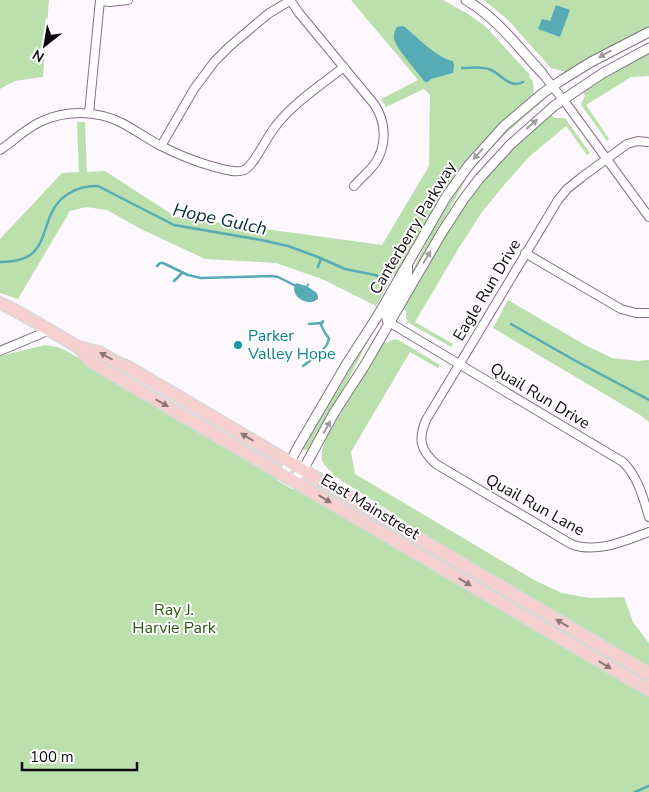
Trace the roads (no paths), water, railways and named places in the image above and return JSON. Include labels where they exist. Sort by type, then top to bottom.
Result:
[{"type":"main road","name":"East Mainstreet","points":[[0,303],[78,347],[92,362],[649,690]]},
{"type":"main road","name":"East Mainstreet","points":[[78,347],[99,352],[130,368],[649,674]]},
{"type":"street","points":[[89,113],[100,0],[110,2],[128,0]]},
{"type":"street","points":[[161,146],[194,89],[214,62],[268,14],[290,0],[344,66],[381,116],[383,126],[382,147],[373,165],[354,186]]},
{"type":"street","points":[[466,0],[495,22],[542,73],[649,217]]},
{"type":"street","name":"Canterberry Parkway","points":[[288,478],[289,462],[408,265],[446,197],[468,165],[504,126],[552,86],[591,62],[649,32]]},
{"type":"street","name":"Canterberry Parkway","points":[[288,478],[303,470],[334,413],[390,323],[448,222],[474,184],[510,145],[563,99],[649,48]]},
{"type":"street","points":[[0,150],[26,130],[47,119],[70,114],[89,113],[105,116],[116,121],[185,157],[247,173],[278,122],[344,66]]},
{"type":"street","name":"Eagle Run Drive","points":[[417,446],[426,420],[558,200],[573,184],[631,142],[640,140],[646,142]]},
{"type":"street","points":[[525,253],[621,309],[636,313],[649,313]]},
{"type":"street","points":[[390,323],[386,316],[408,278],[408,265]]},
{"type":"street","name":"Quail Run Drive","points":[[390,323],[623,462],[636,479],[649,518]]},
{"type":"street","points":[[0,352],[50,330]]},
{"type":"street","name":"Quail Run Lane","points":[[417,446],[436,464],[571,544],[582,548],[601,547],[649,532]]},
{"type":"water","points":[[556,5],[570,10],[560,37],[538,29],[542,19],[550,21]]},
{"type":"water","points":[[402,26],[434,52],[453,61],[453,73],[425,82],[396,43],[395,31],[397,27]]},
{"type":"water","points":[[296,283],[306,286],[308,283],[308,287],[317,293],[318,299],[308,302],[300,299],[294,288]]},
{"type":"waterway","points":[[462,68],[488,69],[510,83],[518,84],[523,82]]},
{"type":"waterway","name":"Hope Gulch","points":[[0,262],[20,260],[30,255],[41,242],[51,214],[59,201],[77,189],[98,186],[174,225],[288,246],[345,269],[375,275],[384,279]]},
{"type":"waterway","points":[[318,267],[321,259]]},
{"type":"waterway","points":[[157,266],[163,263],[188,275],[201,278],[272,276],[296,286]]},
{"type":"waterway","points":[[174,281],[182,273]]},
{"type":"waterway","points":[[323,321],[321,325],[328,337]]},
{"type":"waterway","points":[[309,324],[321,323]]},
{"type":"waterway","name":"Hope Gulch","points":[[511,324],[649,400]]},
{"type":"waterway","points":[[303,366],[326,346],[329,338]]},
{"type":"waterway","points":[[635,792],[649,786]]},
{"type":"place","name":"Parker Valley Hope","points":[[238,345]]},
{"type":"park label","name":"Ray J. Harvie Park","points":[[174,619]]}]
